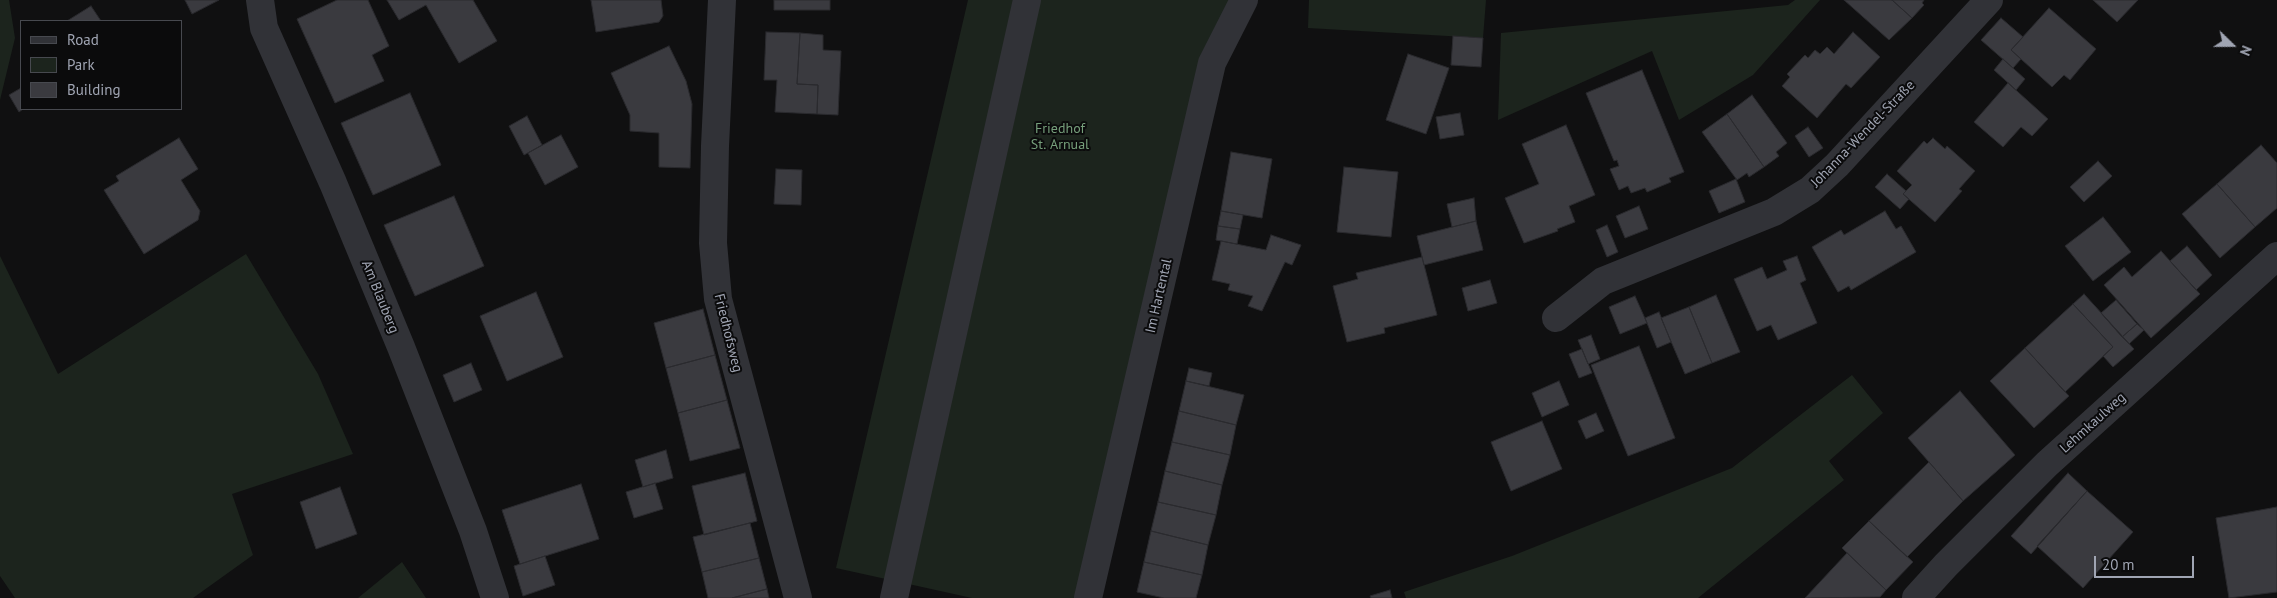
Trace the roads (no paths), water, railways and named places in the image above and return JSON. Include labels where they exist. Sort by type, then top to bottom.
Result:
[{"type":"street","name":"Am Blauberg","points":[[260,0],[264,28],[333,183],[401,347],[473,531],[495,598]]},
{"type":"street","name":"Friedhofsweg","points":[[722,0],[715,146],[713,243],[718,299],[798,598]]},
{"type":"street","points":[[894,598],[1027,0]]},
{"type":"street","name":"Im Hartental","points":[[1088,598],[1212,63],[1244,0]]},
{"type":"street","name":"Johanna-Wendel-Straße","points":[[1556,318],[1603,281],[1774,212],[1810,190],[1837,165],[1989,0]]},
{"type":"street","name":"Lehmkaulweg","points":[[1916,598],[1946,565],[2047,464],[2277,256]]},
{"type":"park label","name":"Friedhof St. Arnual","points":[[1060,138]]}]
